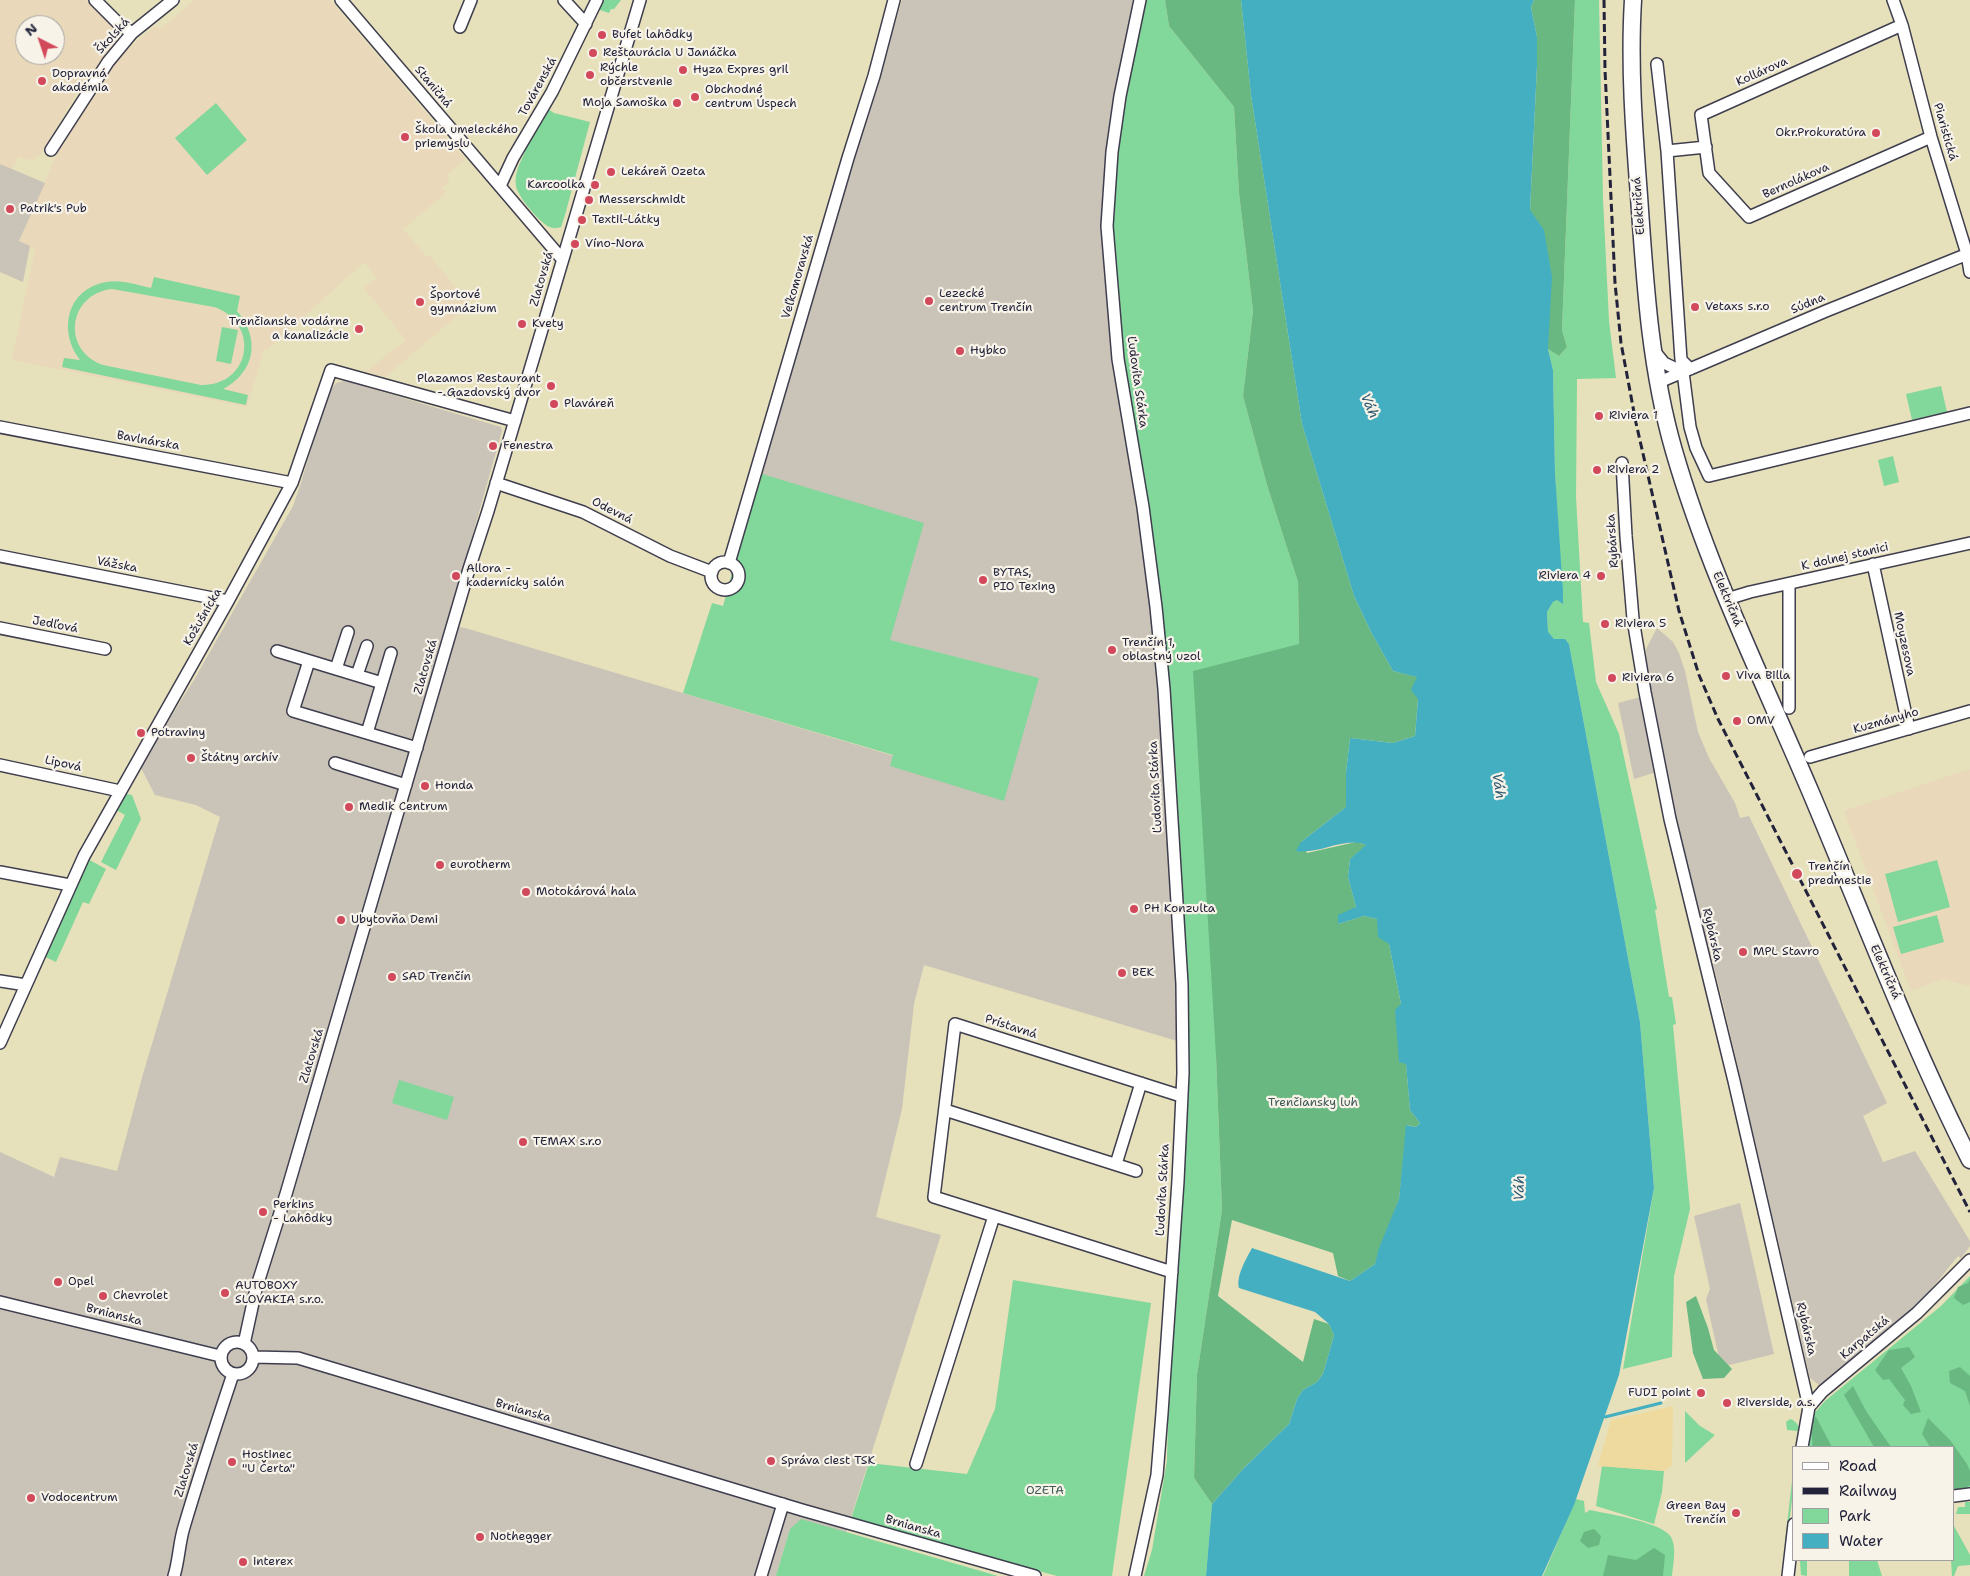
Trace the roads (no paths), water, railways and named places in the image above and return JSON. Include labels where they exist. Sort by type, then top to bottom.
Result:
[{"type":"main road","name":"Električná","points":[[1633,0],[1635,133],[1646,296],[1657,383],[1684,484],[1727,599],[1810,792],[1870,940],[1970,1160]]},
{"type":"street","points":[[95,0],[118,23],[132,33]]},
{"type":"street","name":"Školská","points":[[50,150],[108,62],[132,33],[173,0]]},
{"type":"street","name":"Staničná","points":[[341,0],[562,259]]},
{"type":"street","points":[[460,27],[471,0]]},
{"type":"street","points":[[564,0],[586,24]]},
{"type":"street","name":"Továrenská","points":[[500,186],[512,158],[552,92],[598,0]]},
{"type":"street","name":"Zlatovská","points":[[244,1344],[256,1289],[286,1194],[640,0]]},
{"type":"street","name":"Veľkomoravská","points":[[729,562],[874,76],[894,0]]},
{"type":"street","name":"Ľudovíta Stárka","points":[[1135,1576],[1157,1474],[1172,1272],[1181,1096],[1182,984],[1164,689],[1156,607],[1144,516],[1118,359],[1107,226],[1112,152],[1120,96],[1140,0]]},
{"type":"street","name":"Piaristická","points":[[1893,0],[1902,25],[1931,138],[1968,254],[1970,272]]},
{"type":"street","name":"Kollárova","points":[[1706,147],[1701,114],[1902,25]]},
{"type":"street","points":[[1657,64],[1667,150],[1681,360],[1687,370],[1690,427],[1696,448],[1710,476],[1970,413]]},
{"type":"street","name":"Bernolákova","points":[[1706,147],[1710,173],[1749,217],[1931,138]]},
{"type":"street","points":[[1667,150],[1706,147]]},
{"type":"street","name":"Súdna","points":[[1657,383],[1968,254]]},
{"type":"street","points":[[1652,348],[1664,363],[1687,370]]},
{"type":"street","name":"Kožušnícka","points":[[0,1043],[70,885],[120,791],[228,601],[292,483],[331,370],[515,421]]},
{"type":"street","name":"Bavlnárska","points":[[0,427],[292,483]]},
{"type":"street","name":"Rybárska","points":[[1622,463],[1633,619],[1670,819],[1734,1081],[1809,1407]]},
{"type":"street","name":"Odevná","points":[[496,482],[583,512],[670,556],[712,572]]},
{"type":"street","name":"K dolnej stanici","points":[[1727,599],[1750,592],[1970,543]]},
{"type":"street","name":"Vážska","points":[[0,556],[228,601]]},
{"type":"street","points":[[729,562],[736,567],[739,575],[736,583],[730,589],[717,587],[712,580],[712,572],[716,565],[729,562]]},
{"type":"street","name":"Moyzesova","points":[[1873,564],[1909,730]]},
{"type":"street","points":[[1789,584],[1789,708]]},
{"type":"street","name":"Jedľová","points":[[0,628],[105,649]]},
{"type":"street","points":[[336,669],[348,632]]},
{"type":"street","points":[[357,676],[367,646]]},
{"type":"street","points":[[277,651],[382,683]]},
{"type":"street","points":[[366,733],[391,653]]},
{"type":"street","points":[[309,661],[293,711],[417,748]]},
{"type":"street","name":"Kuzmányho","points":[[1810,757],[1970,711]]},
{"type":"street","points":[[335,762],[406,785]]},
{"type":"street","name":"Lipová","points":[[0,765],[120,791]]},
{"type":"street","points":[[0,872],[70,885]]},
{"type":"street","points":[[0,981],[26,985]]},
{"type":"street","name":"Prístavná","points":[[1172,1272],[934,1197],[955,1024],[1181,1096]]},
{"type":"street","points":[[1116,1164],[1141,1083]]},
{"type":"street","points":[[945,1110],[1136,1170]]},
{"type":"street","points":[[916,1464],[994,1216]]},
{"type":"street","name":"Karpatská","points":[[1809,1407],[1823,1391],[1917,1313],[1969,1261]]},
{"type":"street","name":"Brnianska","points":[[0,1302],[220,1356]]},
{"type":"street","points":[[232,1342],[244,1344],[249,1347],[253,1357],[248,1371],[234,1374],[223,1368],[220,1356],[226,1345],[232,1342]]},
{"type":"street","name":"Brnianska","points":[[253,1357],[298,1358],[783,1504],[1035,1576]]},
{"type":"street","name":"Zlatovská","points":[[174,1576],[178,1565],[184,1526],[205,1455],[234,1374]]},
{"type":"street","points":[[1802,1446],[1809,1407]]},
{"type":"street","points":[[1955,1496],[1970,1494]]},
{"type":"street","points":[[761,1576],[783,1504]]},
{"type":"street","points":[[1788,1576],[1792,1541]]},
{"type":"water","name":"Váh","points":[[1241,0],[1534,0],[1531,7],[1537,37],[1537,66],[1530,210],[1544,230],[1552,277],[1548,349],[1553,370],[1555,473],[1563,592],[1563,604],[1557,600],[1553,602],[1547,612],[1548,632],[1554,639],[1565,639],[1569,644],[1640,1022],[1654,1188],[1619,1375],[1574,1505],[1542,1576],[1206,1576],[1212,1504],[1244,1468],[1289,1424],[1297,1399],[1303,1390],[1317,1382],[1323,1374],[1334,1335],[1329,1324],[1315,1312],[1239,1288],[1238,1283],[1244,1262],[1252,1248],[1350,1281],[1375,1264],[1379,1248],[1399,1199],[1406,1125],[1416,1127],[1420,1123],[1410,1110],[1406,1064],[1399,1062],[1395,1010],[1401,1004],[1389,944],[1378,937],[1377,919],[1364,916],[1338,924],[1338,915],[1356,907],[1348,877],[1350,859],[1366,845],[1349,843],[1305,852],[1296,851],[1301,842],[1346,807],[1346,772],[1350,738],[1393,743],[1415,736],[1418,699],[1411,690],[1417,677],[1393,671],[1371,632],[1354,596],[1302,424],[1251,95]]},
{"type":"waterway","points":[[1605,1417],[1661,1403]]},
{"type":"railway","points":[[1604,0],[1605,70],[1615,283],[1621,343],[1636,423],[1679,611],[1699,675],[1718,719],[1970,1212]]},
{"type":"place","name":"Bufet lahôdky","points":[[602,35]]},
{"type":"place","name":"Reštaurácia U Janáčka","points":[[593,53]]},
{"type":"place","name":"Hyza Expres gril","points":[[683,70]]},
{"type":"place","name":"Rýchle občerstvenie","points":[[590,75]]},
{"type":"place","name":"Dopravná akadémia","points":[[42,81]]},
{"type":"place","name":"Obchodné centrum Úspech","points":[[695,97]]},
{"type":"place","name":"Moja Samoška","points":[[677,103]]},
{"type":"place","name":"Okr.Prokuratúra","points":[[1876,133]]},
{"type":"place","name":"Škola umeleckého priemyslu","points":[[405,137]]},
{"type":"place","name":"Lekáreň Ozeta","points":[[611,172]]},
{"type":"place","name":"Karcoolka","points":[[595,185]]},
{"type":"place","name":"Messerschmidt","points":[[589,200]]},
{"type":"place","name":"Patrik's Pub","points":[[10,209]]},
{"type":"place","name":"Textil-Látky","points":[[582,220]]},
{"type":"place","name":"Víno-Nora","points":[[575,244]]},
{"type":"place","name":"Lezecké centrum Trenčín","points":[[929,301]]},
{"type":"place","name":"Športové gymnázium","points":[[420,302]]},
{"type":"place","name":"Vetaxs s.r.o","points":[[1695,307]]},
{"type":"place","name":"Kvety","points":[[522,324]]},
{"type":"place","name":"Trenčianske vodárne a kanalizácie","points":[[359,329]]},
{"type":"place","name":"Hybko","points":[[960,351]]},
{"type":"place","name":"Plazamos Restaurant - Gazdovský dvor","points":[[551,386]]},
{"type":"place","name":"Plaváreň","points":[[554,404]]},
{"type":"place","name":"Riviera 1","points":[[1599,416]]},
{"type":"place","name":"Fenestra","points":[[493,446]]},
{"type":"place","name":"Riviera 2","points":[[1597,470]]},
{"type":"place","name":"Allora - kadernícky salón","points":[[456,576]]},
{"type":"place","name":"Riviera 4","points":[[1601,576]]},
{"type":"place","name":"BYTAS, PIO Texing","points":[[983,580]]},
{"type":"place","name":"Riviera 5","points":[[1605,624]]},
{"type":"place","name":"Trenčín 1, oblastný uzol","points":[[1112,650]]},
{"type":"place","name":"Viva Billa","points":[[1726,676]]},
{"type":"place","name":"Riviera 6","points":[[1612,678]]},
{"type":"place","name":"OMV","points":[[1737,721]]},
{"type":"place","name":"Potraviny","points":[[141,733]]},
{"type":"place","name":"Štátny archív","points":[[191,758]]},
{"type":"place","name":"Honda","points":[[425,786]]},
{"type":"place","name":"Medik Centrum","points":[[349,807]]},
{"type":"place","name":"eurotherm","points":[[440,865]]},
{"type":"place","name":"Trenčín predmestie","points":[[1797,874]]},
{"type":"place","name":"Motokárová hala","points":[[526,892]]},
{"type":"place","name":"PH Konzulta","points":[[1134,909]]},
{"type":"place","name":"Ubytovňa Demi","points":[[341,920]]},
{"type":"place","name":"MPL Stavro","points":[[1743,952]]},
{"type":"place","name":"BEK","points":[[1122,973]]},
{"type":"place","name":"SAD Trenčín","points":[[392,977]]},
{"type":"place","name":"TEMAX s.r.o","points":[[523,1142]]},
{"type":"place","name":"Perkins - Lahôdky","points":[[263,1212]]},
{"type":"place","name":"Opel","points":[[58,1282]]},
{"type":"place","name":"AUTOBOXY SLOVAKIA s.r.o.","points":[[225,1293]]},
{"type":"place","name":"Chevrolet","points":[[103,1296]]},
{"type":"place","name":"FUDI point","points":[[1701,1393]]},
{"type":"place","name":"Riverside, a.s.","points":[[1727,1403]]},
{"type":"place","name":"Správa ciest TSK","points":[[771,1461]]},
{"type":"place","name":"Hostinec \"U Čerta\"","points":[[232,1462]]},
{"type":"place","name":"Vodocentrum","points":[[31,1498]]},
{"type":"place","name":"Green Bay Trenčín","points":[[1736,1513]]},
{"type":"place","name":"Nothegger","points":[[480,1537]]},
{"type":"place","name":"interex","points":[[243,1562]]},
{"type":"park label","name":"Trenčiansky luh","points":[[1313,1103]]},
{"type":"park label","name":"OZETA","points":[[1045,1491]]}]
